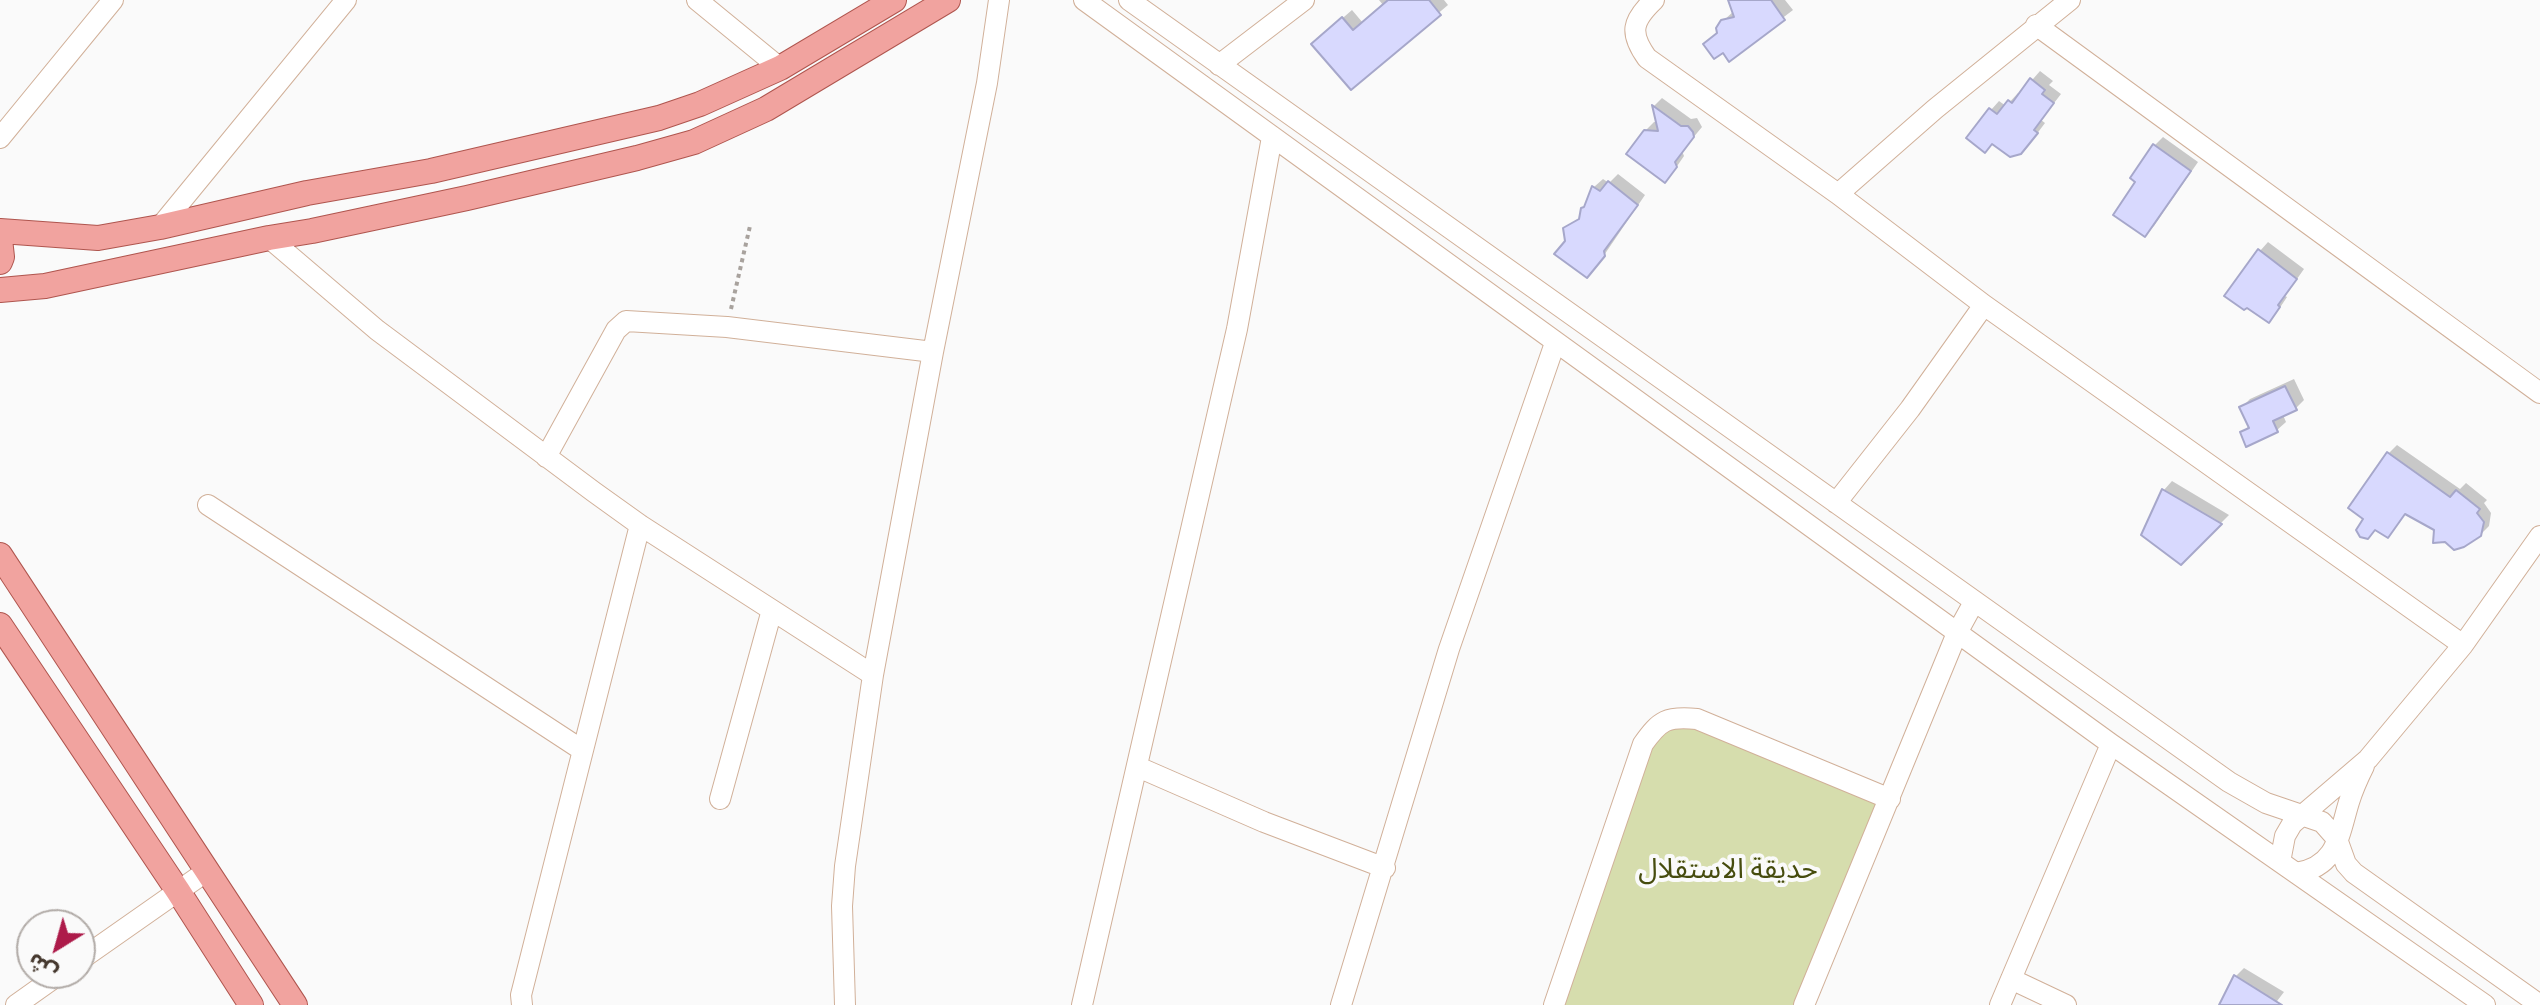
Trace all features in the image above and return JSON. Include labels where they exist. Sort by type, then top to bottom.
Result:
[{"type":"main road","points":[[0,231],[98,238],[307,193],[431,171],[659,118],[700,104],[780,68],[894,0]]},
{"type":"main road","points":[[0,290],[45,286],[467,198],[694,142],[766,109],[948,0]]},
{"type":"main road","points":[[307,193],[312,231]]},
{"type":"main road","points":[[0,239],[0,262]]},
{"type":"main road","points":[[0,555],[295,1005]]},
{"type":"main road","points":[[0,625],[251,1005]]},
{"type":"street","points":[[0,138],[113,0]]},
{"type":"street","points":[[160,227],[346,0]]},
{"type":"street","points":[[697,0],[780,68]]},
{"type":"street","points":[[845,1005],[842,906],[845,866],[873,675],[987,83],[999,0]]},
{"type":"street","points":[[1084,0],[2111,744],[2485,1005]]},
{"type":"street","points":[[1129,0],[2229,782],[2266,803],[2322,822],[2337,839],[2346,864],[2354,873],[2538,998]]},
{"type":"street","points":[[1219,65],[1304,0]]},
{"type":"street","points":[[1654,0],[1642,11],[1634,28],[1636,43],[1647,58],[1838,194],[1984,305],[2463,645]]},
{"type":"street","points":[[1838,194],[2036,25],[2070,0]]},
{"type":"street","points":[[2036,25],[2540,393]]},
{"type":"street","points":[[1082,1005],[1237,329],[1272,137]]},
{"type":"street","points":[[269,238],[377,330],[546,457],[640,525],[873,675]]},
{"type":"street","points":[[1836,503],[1910,409],[1984,305]]},
{"type":"street","points":[[546,457],[616,330],[626,321],[727,327],[933,352]]},
{"type":"street","points":[[1341,1005],[1449,649],[1555,343]]},
{"type":"street","points":[[208,505],[582,750]]},
{"type":"street","points":[[522,1005],[521,995],[640,525]]},
{"type":"street","points":[[2288,868],[2285,836],[2301,814],[2368,759],[2463,645],[2540,536]]},
{"type":"street","points":[[1804,1005],[1957,633],[1974,602]]},
{"type":"street","points":[[720,799],[772,610]]},
{"type":"street","points":[[1554,1005],[1643,744],[1657,725],[1676,717],[1697,719],[1890,799]]},
{"type":"street","points":[[2000,1005],[2111,744]]},
{"type":"street","points":[[2288,868],[2317,867],[2327,860],[2368,759]]},
{"type":"street","points":[[1138,767],[1264,822],[1385,868]]},
{"type":"street","points":[[96,949],[207,871]]},
{"type":"street","points":[[2011,979],[2066,1005]]},
{"type":"street","points":[[16,1005],[38,989]]},
{"type":"path","points":[[727,327],[750,226]]},
{"type":"green space","name":"حديقة الاستقلال","points":[[1676,717],[1890,799],[1802,1005],[1553,1005],[1643,744]]},
{"type":"building","points":[[1388,0],[1429,0],[1441,15],[1351,90],[1311,44],[1342,17],[1353,30]]},
{"type":"building","points":[[1728,0],[1771,0],[1785,20],[1729,62],[1723,53],[1714,59],[1703,44],[1717,33],[1716,28],[1721,20],[1734,17]]},
{"type":"building","points":[[2030,78],[2045,90],[2042,94],[2054,103],[2034,130],[2038,133],[2021,154],[2010,157],[1992,144],[1985,153],[1966,138],[1989,108],[1997,114],[2008,100],[2012,103]]},
{"type":"building","points":[[1652,105],[1681,126],[1688,126],[1694,137],[1675,162],[1677,167],[1665,183],[1626,154],[1644,130],[1658,131]]},
{"type":"building","points":[[2153,144],[2191,171],[2145,237],[2113,215],[2135,182],[2130,178]]},
{"type":"building","points":[[1608,181],[1638,205],[1587,278],[1554,254],[1565,241],[1563,228],[1579,219],[1592,186],[1600,191]]},
{"type":"building","points":[[2258,249],[2297,279],[2269,323],[2224,296]]},
{"type":"building","points":[[2285,386],[2297,410],[2273,421],[2278,432],[2246,447],[2240,432],[2249,428],[2239,407]]},
{"type":"building","points":[[2387,452],[2450,497],[2456,490],[2480,509],[2477,513],[2484,522],[2481,536],[2454,550],[2445,542],[2433,543],[2434,530],[2405,514],[2388,538],[2375,530],[2368,539],[2360,537],[2356,530],[2363,519],[2348,508]]},
{"type":"building","points":[[2162,489],[2222,524],[2181,565],[2141,535]]},
{"type":"building","points":[[2234,975],[2282,1005],[2219,1005]]}]
